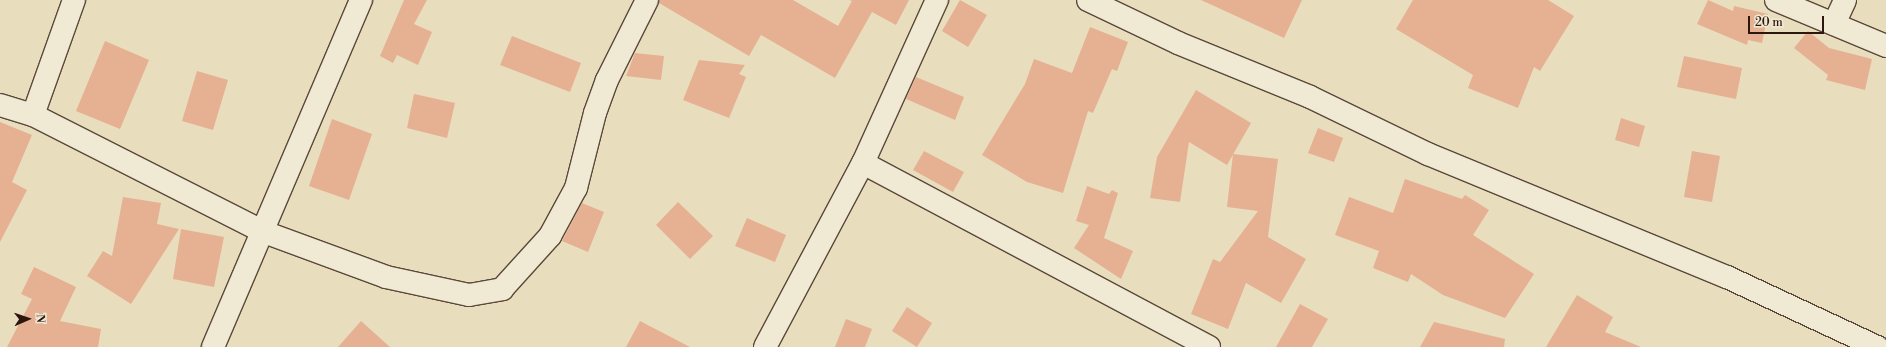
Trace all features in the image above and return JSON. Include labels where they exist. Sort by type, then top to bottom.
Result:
[{"type":"street","points":[[33,115],[74,0]]},
{"type":"street","points":[[213,347],[264,232],[361,0]]},
{"type":"street","points":[[0,105],[33,115],[264,232],[386,277],[469,295],[502,289],[550,236],[576,188],[600,100],[647,0]]},
{"type":"street","points":[[765,347],[863,163],[937,0]]},
{"type":"street","points":[[1089,0],[1178,44],[1310,98],[1428,154],[1727,278],[1877,347]]},
{"type":"street","points":[[1776,0],[1886,46]]},
{"type":"street","points":[[1834,24],[1845,0]]},
{"type":"street","points":[[863,163],[1210,347]]},
{"type":"building","points":[[404,0],[427,0],[414,24],[432,32],[418,65],[397,55],[393,63],[380,56]]},
{"type":"building","points":[[659,0],[793,0],[838,26],[852,1],[849,0],[909,0],[896,25],[872,12],[835,78],[761,35],[749,56],[659,3]]},
{"type":"building","points":[[960,0],[987,15],[968,47],[942,31]]},
{"type":"building","points":[[1201,0],[1302,0],[1284,38]]},
{"type":"building","points":[[1413,0],[1548,0],[1574,16],[1540,71],[1534,67],[1518,108],[1468,88],[1473,75],[1396,29]]},
{"type":"building","points":[[1708,0],[1733,11],[1734,6],[1768,14],[1762,43],[1748,40],[1747,45],[1697,24]]},
{"type":"building","points":[[1090,27],[1128,42],[1117,71],[1112,69],[1093,113],[1088,111],[1063,193],[1027,182],[982,155],[1025,84],[1034,59],[1072,73]]},
{"type":"building","points":[[1808,31],[1829,48],[1872,59],[1865,90],[1826,80],[1828,75],[1794,48]]},
{"type":"building","points":[[512,36],[581,63],[570,92],[500,65]]},
{"type":"building","points":[[105,41],[149,60],[120,129],[76,111]]},
{"type":"building","points":[[635,53],[664,56],[661,80],[626,76]]},
{"type":"building","points":[[1684,56],[1742,68],[1736,99],[1677,87]]},
{"type":"building","points":[[699,60],[745,65],[739,74],[746,77],[729,118],[683,100]]},
{"type":"building","points":[[197,71],[228,80],[213,130],[182,121]]},
{"type":"building","points":[[916,77],[964,97],[955,120],[906,99]]},
{"type":"building","points":[[1196,90],[1251,123],[1227,165],[1189,142],[1180,202],[1150,198],[1157,157]]},
{"type":"building","points":[[414,94],[455,103],[447,138],[407,128]]},
{"type":"building","points":[[1621,118],[1645,126],[1639,147],[1615,140]]},
{"type":"building","points":[[332,119],[372,134],[349,200],[309,186]]},
{"type":"building","points":[[0,122],[32,135],[12,182],[27,190],[0,242]]},
{"type":"building","points":[[1318,128],[1343,138],[1334,162],[1308,153]]},
{"type":"building","points":[[924,151],[964,172],[953,192],[913,170]]},
{"type":"building","points":[[1692,151],[1720,156],[1712,202],[1684,197]]},
{"type":"building","points":[[1233,154],[1278,159],[1268,237],[1306,259],[1281,303],[1246,283],[1228,329],[1191,314],[1213,259],[1220,262],[1258,211],[1227,207]]},
{"type":"building","points":[[1405,179],[1462,199],[1465,195],[1489,210],[1473,235],[1534,274],[1505,318],[1443,295],[1411,274],[1408,282],[1373,268],[1379,251],[1335,235],[1349,197],[1393,213]]},
{"type":"building","points":[[1087,186],[1109,194],[1112,190],[1118,193],[1104,238],[1133,251],[1121,279],[1074,248],[1089,225],[1076,221]]},
{"type":"building","points":[[123,197],[161,203],[157,224],[179,229],[131,304],[87,276],[103,251],[112,256]]},
{"type":"building","points":[[678,202],[713,236],[690,259],[656,225]]},
{"type":"building","points":[[582,203],[604,212],[588,252],[562,241]]},
{"type":"building","points":[[747,218],[786,235],[775,262],[735,246]]},
{"type":"building","points":[[181,229],[224,237],[214,287],[173,279]]},
{"type":"building","points":[[34,267],[76,287],[60,321],[101,329],[98,347],[7,347],[32,299],[21,294]]},
{"type":"building","points":[[1577,295],[1613,317],[1605,332],[1641,347],[1546,347]]},
{"type":"building","points":[[1300,304],[1328,319],[1312,347],[1276,347]]},
{"type":"building","points":[[907,307],[932,323],[917,347],[892,331]]},
{"type":"building","points":[[846,319],[872,329],[865,347],[835,347]]},
{"type":"building","points":[[361,321],[390,347],[338,347]]},
{"type":"building","points":[[640,321],[690,347],[626,347]]},
{"type":"building","points":[[1434,322],[1505,339],[1504,347],[1420,347]]}]
